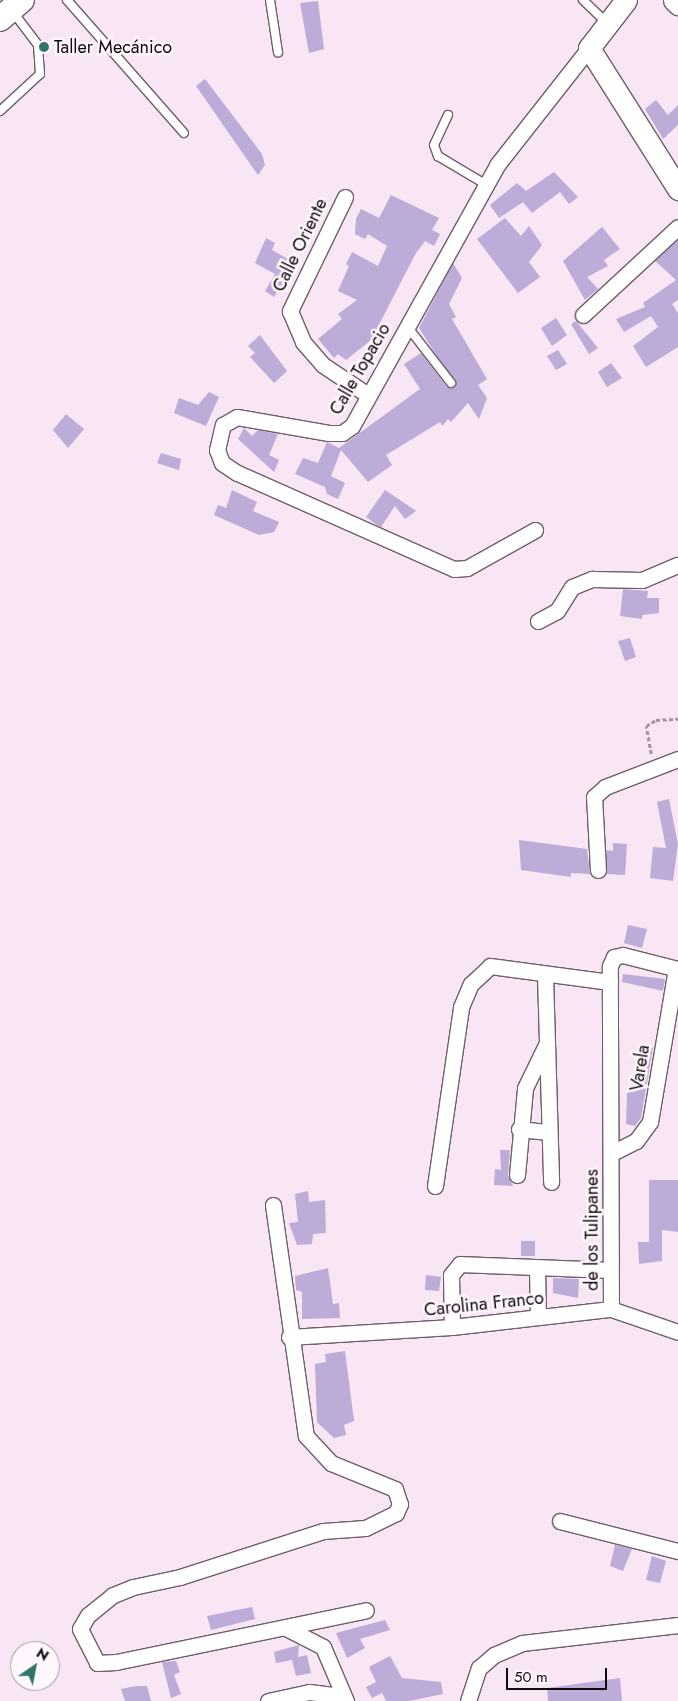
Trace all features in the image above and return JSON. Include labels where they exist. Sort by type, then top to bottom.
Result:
[{"type":"street","points":[[626,0],[589,48],[678,189]]},
{"type":"street","points":[[674,0],[678,4]]},
{"type":"street","name":"Calle Topacio","points":[[535,530],[467,568],[454,569],[237,474],[218,457],[220,431],[237,417],[342,433],[352,426],[485,184],[589,48]]},
{"type":"street","name":"Calle Oriente","points":[[345,197],[290,311],[303,342],[323,365],[368,395]]},
{"type":"street","points":[[582,315],[678,227]]},
{"type":"street","points":[[538,621],[556,611],[572,587],[592,579],[642,580],[678,566]]},
{"type":"street","points":[[598,870],[594,797],[605,787],[678,759]]},
{"type":"street","points":[[612,1152],[611,962],[618,955],[677,969]]},
{"type":"street","points":[[434,1186],[461,1007],[471,984],[490,966],[610,982]]},
{"type":"street","name":"Varela","points":[[612,1152],[636,1141],[650,1122],[677,969]]},
{"type":"street","points":[[545,974],[551,1182]]},
{"type":"street","points":[[517,1175],[519,1129],[525,1088],[547,1043]]},
{"type":"street","points":[[519,1129],[549,1132]]},
{"type":"street","name":"de los Tulipanes","points":[[611,1309],[612,1152]]},
{"type":"street","points":[[273,1205],[289,1337],[306,1436],[331,1464],[395,1490],[400,1496],[396,1513],[365,1528],[324,1531],[272,1545],[113,1595],[88,1615],[80,1629],[97,1663],[116,1662],[288,1629],[366,1610]]},
{"type":"street","points":[[452,1327],[453,1268],[460,1264],[537,1269],[610,1270]]},
{"type":"street","points":[[537,1269],[538,1317]]},
{"type":"street","name":"Carolina Franco","points":[[289,1337],[452,1327],[611,1309],[678,1332]]},
{"type":"street","points":[[560,1521],[678,1551]]},
{"type":"street","points":[[468,1701],[479,1668],[494,1655],[522,1643],[678,1625]]},
{"type":"street","points":[[288,1629],[323,1647],[344,1698]]},
{"type":"street","points":[[268,1701],[309,1692],[344,1698]]},
{"type":"lane","points":[[67,0],[184,132]]},
{"type":"lane","points":[[270,0],[278,52]]},
{"type":"lane","points":[[583,0],[608,24]]},
{"type":"lane","points":[[0,111],[40,74],[38,45],[11,10]]},
{"type":"lane","points":[[448,115],[434,145],[438,156],[485,184]]},
{"type":"lane","points":[[407,326],[451,383]]},
{"type":"path","points":[[656,767],[644,736],[646,726],[656,720],[678,719]]},
{"type":"building","points":[[318,1],[324,49],[309,53],[300,3]]},
{"type":"building","points":[[205,79],[262,154],[265,165],[258,175],[196,86]]},
{"type":"building","points":[[656,100],[668,115],[678,105],[678,125],[663,139],[645,109]]},
{"type":"building","points":[[554,172],[578,197],[569,204],[560,192],[532,213],[523,202],[499,218],[490,205],[517,183],[526,191]]},
{"type":"building","points":[[391,195],[439,218],[432,230],[440,234],[434,246],[425,241],[416,253],[371,340],[346,360],[338,354],[334,358],[318,339],[342,319],[338,314],[357,300],[338,291],[349,266],[346,264],[352,252],[378,266],[387,246],[368,234],[365,239],[355,234],[356,219],[361,209],[379,218]]},
{"type":"building","points":[[505,218],[521,236],[529,226],[542,245],[529,262],[540,277],[518,293],[477,239]]},
{"type":"building","points":[[602,227],[620,249],[604,260],[608,266],[587,277],[598,289],[585,300],[563,261]]},
{"type":"building","points":[[266,238],[275,243],[272,250],[295,263],[274,297],[265,291],[275,274],[255,263]]},
{"type":"building","points":[[678,240],[678,300],[672,304],[678,313],[678,347],[646,367],[633,346],[658,327],[651,316],[624,332],[616,319],[645,307],[643,303],[676,280],[655,261]]},
{"type":"building","points":[[453,263],[462,278],[449,304],[456,317],[452,319],[487,379],[478,385],[487,398],[479,419],[468,403],[451,422],[448,419],[442,426],[440,422],[386,455],[392,465],[368,482],[341,450],[331,476],[345,483],[338,499],[327,494],[325,487],[295,474],[303,458],[318,463],[327,442],[339,448],[420,389],[404,364],[421,353],[447,387],[456,386],[419,328]]},
{"type":"building","points":[[556,318],[567,335],[552,346],[541,328]]},
{"type":"building","points":[[576,321],[598,348],[589,354],[571,324]]},
{"type":"building","points":[[260,335],[287,371],[274,383],[250,357],[255,353],[248,346]]},
{"type":"building","points":[[558,350],[567,364],[556,370],[547,356]]},
{"type":"building","points":[[611,363],[622,378],[607,387],[598,372]]},
{"type":"building","points":[[209,392],[219,397],[206,426],[174,413],[179,398],[198,405]]},
{"type":"building","points":[[66,414],[84,429],[68,448],[53,430]]},
{"type":"building","points":[[244,428],[252,436],[258,430],[278,434],[269,455],[279,460],[274,472],[238,439]]},
{"type":"building","points":[[161,453],[181,459],[179,470],[157,463]]},
{"type":"building","points":[[232,490],[257,502],[253,511],[279,522],[274,532],[259,535],[214,515],[218,505],[226,508]]},
{"type":"building","points":[[385,490],[416,511],[405,519],[395,506],[381,527],[377,525],[366,517]]},
{"type":"building","points":[[623,589],[648,591],[647,598],[659,598],[659,613],[642,615],[642,619],[620,616]]},
{"type":"building","points":[[630,638],[636,657],[625,661],[618,641]]},
{"type":"building","points":[[669,799],[678,844],[673,881],[650,878],[653,847],[666,848],[657,802]]},
{"type":"building","points":[[519,840],[587,849],[590,874],[571,873],[571,877],[521,870]]},
{"type":"building","points":[[613,843],[627,844],[625,875],[606,874],[606,850],[613,851]]},
{"type":"building","points":[[628,925],[647,929],[642,948],[624,943]]},
{"type":"building","points":[[623,974],[665,979],[663,991],[622,982]]},
{"type":"building","points":[[646,1047],[653,1048],[641,1118],[635,1126],[626,1124],[627,1091],[634,1092]]},
{"type":"building","points":[[500,1150],[510,1150],[508,1175],[513,1186],[494,1185],[495,1169],[501,1170]]},
{"type":"building","points":[[649,1180],[678,1180],[678,1232],[662,1230],[662,1261],[639,1264],[638,1242],[649,1242]]},
{"type":"building","points":[[308,1191],[309,1202],[325,1200],[326,1233],[313,1234],[312,1244],[297,1245],[289,1223],[298,1222],[295,1194]]},
{"type":"building","points":[[521,1241],[535,1241],[535,1256],[521,1256]]},
{"type":"building","points":[[328,1268],[333,1304],[339,1303],[340,1318],[302,1319],[302,1292],[296,1290],[295,1276]]},
{"type":"building","points":[[426,1275],[441,1277],[439,1291],[425,1290]]},
{"type":"building","points":[[553,1278],[579,1279],[578,1298],[553,1293]]},
{"type":"building","points":[[345,1351],[354,1421],[344,1425],[346,1435],[334,1438],[317,1422],[315,1364],[326,1362],[325,1354]]},
{"type":"building","points":[[615,1545],[632,1549],[623,1571],[610,1566]]},
{"type":"building","points":[[652,1556],[666,1561],[660,1583],[646,1580]]},
{"type":"building","points":[[252,1607],[255,1619],[211,1630],[207,1616]]},
{"type":"building","points":[[385,1620],[390,1630],[360,1639],[365,1648],[347,1658],[336,1633]]},
{"type":"building","points":[[299,1645],[298,1657],[307,1655],[311,1673],[296,1676],[292,1660],[276,1663],[274,1652]]},
{"type":"building","points":[[390,1656],[402,1678],[441,1682],[443,1694],[409,1701],[386,1701],[382,1693],[372,1698],[366,1687],[376,1682],[369,1667]]},
{"type":"building","points":[[176,1661],[180,1672],[174,1675],[181,1694],[171,1698],[162,1662]]},
{"type":"building","points":[[620,1678],[622,1701],[548,1701],[547,1688]]},
{"type":"building","points":[[147,1686],[151,1701],[125,1701],[121,1689]]},
{"type":"place","name":"Taller Mecánico","points":[[44,47]]}]
